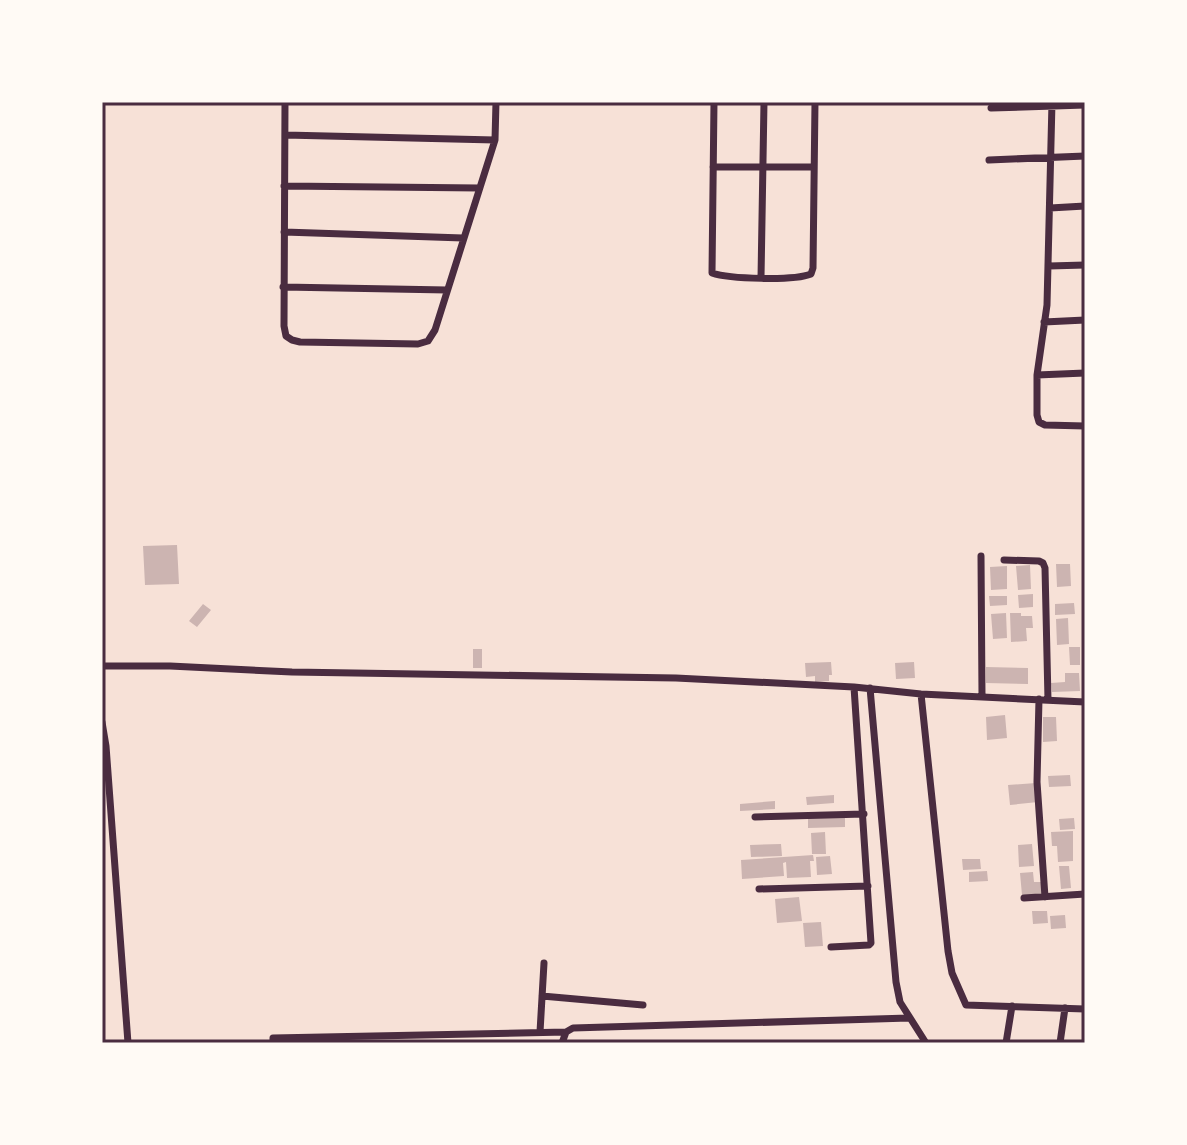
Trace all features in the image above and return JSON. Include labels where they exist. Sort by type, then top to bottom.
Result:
[{"type":"street","points":[[285,102],[283,287],[286,336],[292,340],[315,342],[418,344],[428,341],[435,330],[495,140],[496,102]]},
{"type":"street","points":[[714,102],[712,273],[761,278],[804,277],[811,274],[813,268],[815,102]]},
{"type":"street","points":[[761,278],[764,102]]},
{"type":"street","points":[[1052,104],[1049,266],[1037,375],[1037,415],[1039,422],[1045,425],[1085,426]]},
{"type":"street","points":[[991,108],[1085,105]]},
{"type":"street","points":[[285,135],[495,140]]},
{"type":"street","points":[[989,160],[1085,156]]},
{"type":"street","points":[[713,167],[813,167]]},
{"type":"street","points":[[284,186],[479,188]]},
{"type":"street","points":[[1050,208],[1085,206]]},
{"type":"street","points":[[284,232],[463,238]]},
{"type":"street","points":[[1049,266],[1085,265]]},
{"type":"street","points":[[283,287],[447,290]]},
{"type":"street","points":[[1044,322],[1085,320]]},
{"type":"street","points":[[1037,375],[1085,373]]},
{"type":"street","points":[[981,556],[982,696]]},
{"type":"street","points":[[1004,560],[1039,561],[1045,568],[1048,700]]},
{"type":"street","points":[[102,666],[676,678],[1085,702]]},
{"type":"street","points":[[831,947],[871,943],[854,687]]},
{"type":"street","points":[[870,688],[896,982],[900,1002],[926,1043]]},
{"type":"street","points":[[921,694],[948,951],[952,973],[966,1005],[1085,1009]]},
{"type":"street","points":[[1039,699],[1037,782],[1045,897]]},
{"type":"street","points":[[102,722],[128,1043]]},
{"type":"street","points":[[755,817],[864,814]]},
{"type":"street","points":[[759,889],[868,886]]},
{"type":"street","points":[[1024,898],[1085,894]]},
{"type":"street","points":[[540,1032],[544,963]]},
{"type":"street","points":[[542,996],[643,1005]]},
{"type":"street","points":[[1006,1043],[1012,1006]]},
{"type":"street","points":[[1060,1043],[1065,1008]]},
{"type":"street","points":[[273,1043],[273,1038],[566,1032],[573,1028],[909,1018]]},
{"type":"street","points":[[562,1043],[566,1032]]},
{"type":"building","points":[[177,545],[179,584],[145,585],[143,546]]},
{"type":"building","points":[[1056,564],[1070,564],[1071,586],[1057,587]]},
{"type":"building","points":[[1030,565],[1031,589],[1018,590],[1016,566]]},
{"type":"building","points":[[1007,566],[1007,589],[991,590],[990,567]]},
{"type":"building","points":[[1033,594],[1033,607],[1019,608],[1018,595]]},
{"type":"building","points":[[989,596],[1007,596],[1007,605],[990,606]]},
{"type":"building","points":[[1074,603],[1075,614],[1055,615],[1055,604]]},
{"type":"building","points":[[203,604],[211,610],[197,627],[189,621]]},
{"type":"building","points":[[1006,613],[1007,638],[993,639],[991,614]]},
{"type":"building","points":[[1010,613],[1032,616],[1033,628],[1026,628],[1027,641],[1011,642]]},
{"type":"building","points":[[1068,618],[1069,644],[1057,645],[1056,619]]},
{"type":"building","points":[[1069,647],[1080,647],[1080,665],[1070,665]]},
{"type":"building","points":[[473,649],[482,649],[482,668],[473,668]]},
{"type":"building","points":[[831,662],[829,681],[815,682],[815,676],[806,677],[805,663]]},
{"type":"building","points":[[914,662],[915,678],[896,679],[895,663]]},
{"type":"building","points":[[986,667],[1028,668],[1028,684],[986,683]]},
{"type":"building","points":[[1065,673],[1079,673],[1080,691],[1052,692],[1051,683],[1065,682]]},
{"type":"building","points":[[1005,715],[1007,738],[987,740],[986,717]]},
{"type":"building","points":[[1043,717],[1056,717],[1057,741],[1043,742]]},
{"type":"building","points":[[1070,775],[1071,786],[1049,787],[1048,776]]},
{"type":"building","points":[[1036,783],[1038,802],[1010,805],[1008,785]]},
{"type":"building","points":[[834,795],[834,803],[807,805],[806,797]]},
{"type":"building","points":[[775,801],[775,809],[740,811],[740,804]]},
{"type":"building","points":[[808,818],[845,818],[845,827],[808,828]]},
{"type":"building","points":[[1074,818],[1075,829],[1060,830],[1059,819]]},
{"type":"building","points":[[1073,831],[1073,861],[1058,862],[1057,846],[1052,846],[1051,832]]},
{"type":"building","points":[[825,832],[826,854],[812,854],[811,833]]},
{"type":"building","points":[[781,844],[782,856],[751,857],[750,845]]},
{"type":"building","points":[[1032,844],[1034,866],[1019,867],[1018,845]]},
{"type":"building","points":[[813,855],[814,861],[810,861],[811,877],[787,878],[786,862],[783,863],[784,876],[742,879],[741,860]]},
{"type":"building","points":[[830,856],[832,874],[817,875],[816,857]]},
{"type":"building","points":[[962,859],[980,859],[981,869],[963,870]]},
{"type":"building","points":[[1059,866],[1069,866],[1071,888],[1061,889]]},
{"type":"building","points":[[987,871],[988,881],[969,882],[969,872]]},
{"type":"building","points":[[1033,872],[1034,882],[1042,882],[1043,895],[1022,895],[1020,873]]},
{"type":"building","points":[[799,897],[802,921],[777,923],[775,899]]},
{"type":"building","points":[[1032,911],[1047,911],[1048,923],[1033,924]]},
{"type":"building","points":[[1065,915],[1066,928],[1051,929],[1050,916]]},
{"type":"building","points":[[821,922],[823,946],[805,947],[803,923]]}]
